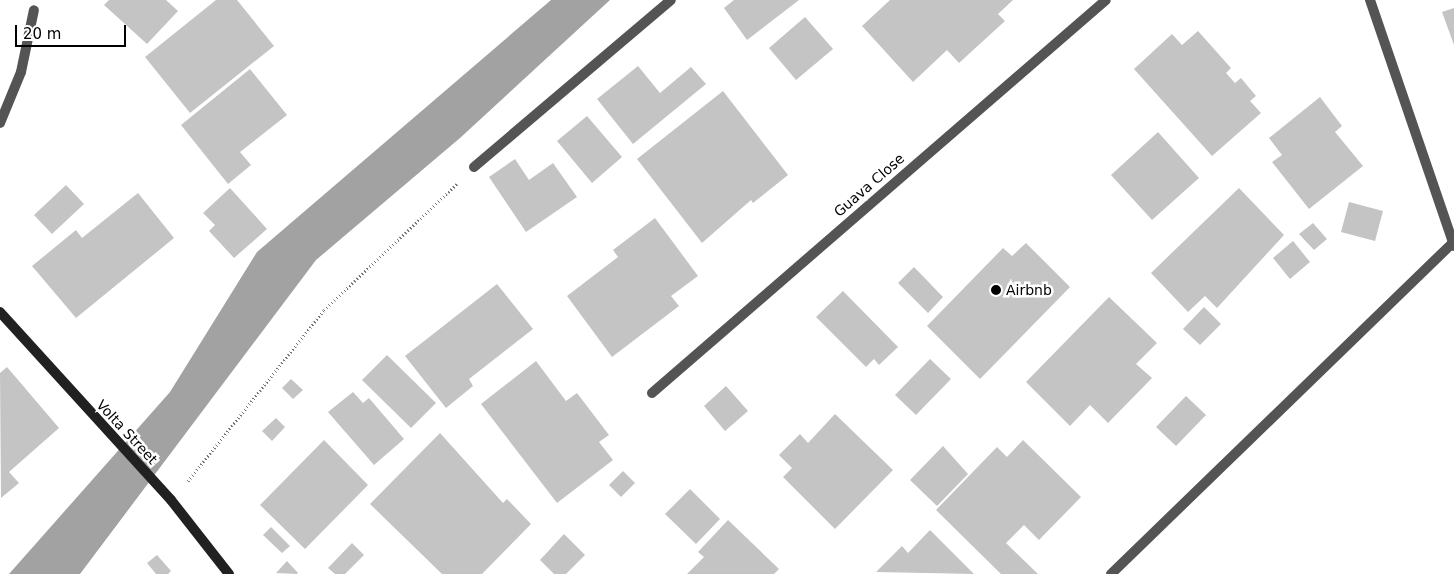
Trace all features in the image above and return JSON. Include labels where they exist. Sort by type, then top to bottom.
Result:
[{"type":"street","points":[[474,167],[670,0]]},
{"type":"street","name":"Guava Close","points":[[652,393],[1106,0]]},
{"type":"street","points":[[1110,574],[1453,245],[1370,0]]},
{"type":"street","points":[[0,123],[21,72],[34,10]]},
{"type":"street","name":"Volta Street","points":[[0,312],[171,500],[224,572]]},
{"type":"path","points":[[171,500],[324,310],[474,167]]},
{"type":"shaded area","points":[[551,0],[610,0],[460,138],[316,260],[80,574],[9,574],[170,392],[257,252]]},
{"type":"building","points":[[109,0],[166,0],[178,11],[147,44],[104,5]]},
{"type":"building","points":[[216,0],[237,0],[274,46],[190,113],[145,57]]},
{"type":"building","points":[[734,0],[799,0],[747,40],[724,8]]},
{"type":"building","points":[[890,0],[1013,0],[998,14],[1005,21],[959,63],[947,50],[913,82],[862,26]]},
{"type":"building","points":[[1454,8],[1454,45],[1442,12]]},
{"type":"building","points":[[805,17],[833,49],[796,80],[769,48]]},
{"type":"building","points":[[1198,31],[1231,68],[1226,73],[1235,83],[1241,78],[1256,96],[1250,101],[1261,113],[1212,156],[1134,69],[1172,34],[1182,45]]},
{"type":"building","points":[[638,66],[660,93],[691,67],[706,84],[633,144],[597,99]]},
{"type":"building","points":[[250,69],[287,115],[240,152],[251,165],[228,184],[181,125]]},
{"type":"building","points":[[723,91],[788,175],[753,203],[751,200],[702,243],[637,159]]},
{"type":"building","points":[[1320,97],[1342,126],[1335,132],[1363,166],[1309,209],[1272,162],[1282,155],[1269,138]]},
{"type":"building","points":[[587,116],[622,157],[592,183],[557,141]]},
{"type":"building","points":[[1158,132],[1199,178],[1152,220],[1111,175]]},
{"type":"building","points":[[515,159],[529,180],[553,163],[577,197],[526,232],[489,177]]},
{"type":"building","points":[[66,185],[84,204],[52,234],[34,215]]},
{"type":"building","points":[[230,188],[267,229],[234,258],[209,231],[215,225],[203,213]]},
{"type":"building","points":[[1239,188],[1284,235],[1217,308],[1205,296],[1188,312],[1151,273]]},
{"type":"building","points":[[138,193],[174,238],[76,318],[32,266],[76,230],[82,238]]},
{"type":"building","points":[[1349,202],[1383,211],[1375,241],[1341,232]]},
{"type":"building","points":[[655,218],[698,276],[671,296],[679,306],[612,357],[567,296],[618,257],[613,250]]},
{"type":"building","points":[[1313,223],[1327,239],[1314,250],[1299,234]]},
{"type":"building","points":[[1293,241],[1310,262],[1290,279],[1273,258]]},
{"type":"building","points":[[1026,243],[1070,287],[980,379],[927,326],[1003,248],[1012,256]]},
{"type":"building","points":[[914,267],[943,297],[928,313],[898,283]]},
{"type":"building","points":[[497,284],[533,329],[469,379],[473,386],[446,408],[405,356]]},
{"type":"building","points":[[843,291],[898,347],[879,365],[874,359],[866,367],[816,317]]},
{"type":"building","points":[[1109,297],[1157,343],[1136,364],[1152,378],[1108,423],[1090,405],[1070,426],[1026,382]]},
{"type":"building","points":[[1204,307],[1221,324],[1200,345],[1183,329]]},
{"type":"building","points":[[387,355],[436,403],[411,428],[362,380]]},
{"type":"building","points":[[930,359],[951,379],[916,415],[895,395]]},
{"type":"building","points":[[536,361],[566,401],[577,393],[609,435],[599,442],[613,460],[557,503],[481,404]]},
{"type":"building","points":[[7,367],[59,428],[9,472],[19,483],[1,498],[0,373]]},
{"type":"building","points":[[291,379],[303,390],[293,399],[282,388]]},
{"type":"building","points":[[726,386],[748,411],[725,431],[704,406]]},
{"type":"building","points":[[353,392],[363,403],[369,398],[404,439],[374,465],[328,412]]},
{"type":"building","points":[[1186,396],[1206,415],[1176,446],[1156,427]]},
{"type":"building","points":[[835,414],[893,470],[835,529],[783,477],[792,468],[779,455],[800,434],[808,443]]},
{"type":"building","points":[[276,418],[285,427],[272,441],[262,431]]},
{"type":"building","points":[[440,433],[503,503],[507,499],[531,524],[482,574],[442,574],[370,504]]},
{"type":"building","points":[[324,440],[368,485],[305,549],[260,505]]},
{"type":"building","points":[[1023,440],[1081,497],[1039,540],[1024,525],[1006,543],[1038,574],[1001,574],[936,510],[997,447],[1007,457]]},
{"type":"building","points":[[943,446],[968,474],[937,506],[910,480]]},
{"type":"building","points":[[623,471],[635,483],[621,497],[609,485]]},
{"type":"building","points":[[690,489],[720,519],[696,544],[665,514]]},
{"type":"building","points":[[728,520],[779,569],[774,574],[687,574],[704,557],[698,552]]},
{"type":"building","points":[[271,527],[290,546],[282,553],[263,535]]},
{"type":"building","points":[[930,530],[974,574],[876,572],[902,546],[908,553]]},
{"type":"building","points":[[564,534],[585,555],[566,574],[554,574],[540,560]]},
{"type":"building","points":[[352,543],[364,555],[345,574],[335,574],[328,568]]},
{"type":"building","points":[[157,555],[171,571],[168,574],[156,574],[147,563]]},
{"type":"building","points":[[287,561],[298,573],[297,574],[276,573]]},
{"type":"place","name":"Airbnb","points":[[996,290]]}]
